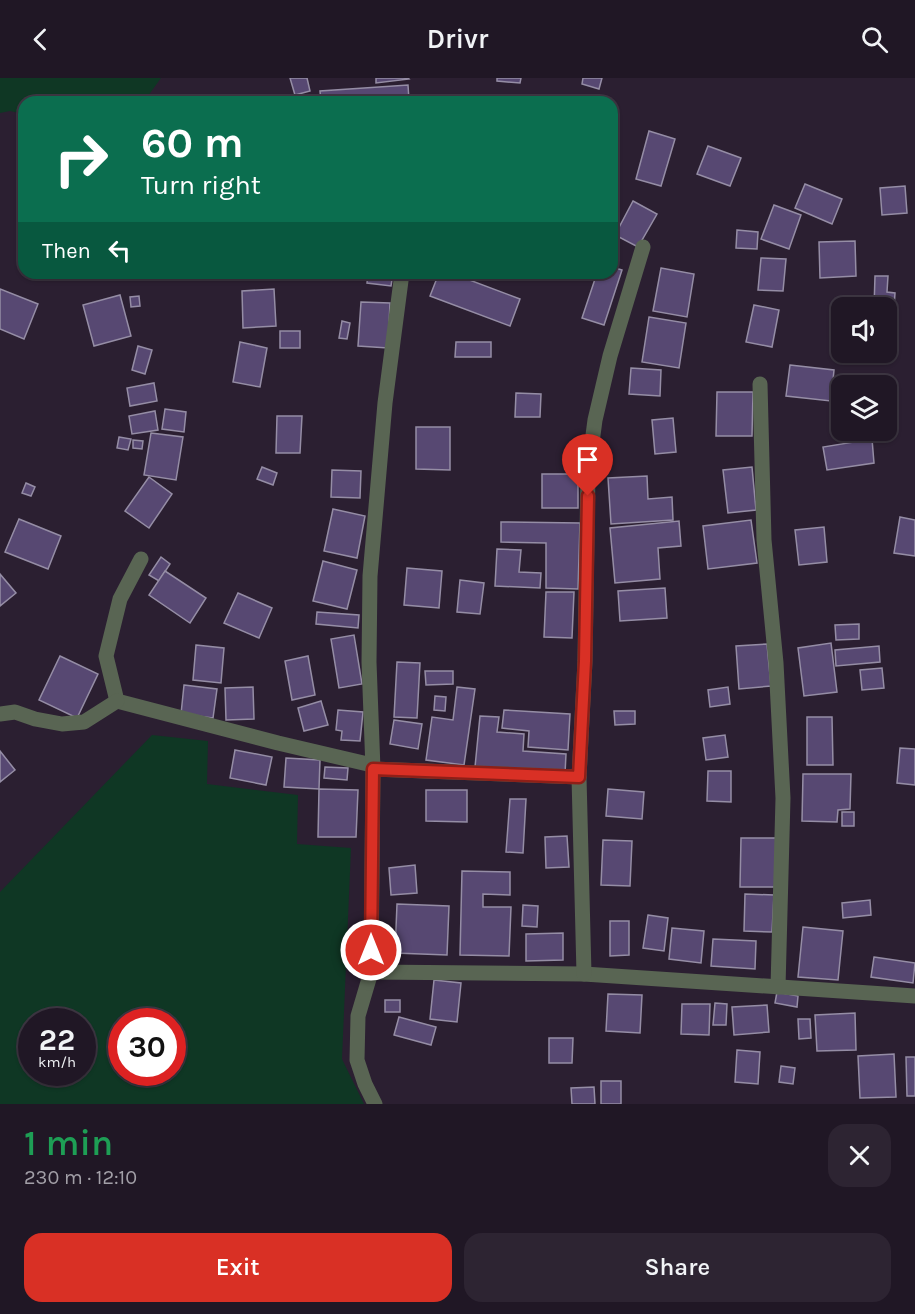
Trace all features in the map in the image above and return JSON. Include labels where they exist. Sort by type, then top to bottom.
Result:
[{"type":"street","points":[[584,974],[579,777],[585,661],[588,473],[595,420],[610,356],[644,247]]},
{"type":"street","points":[[375,1104],[357,1060],[358,1016],[371,972],[373,767],[369,662],[370,576],[386,404],[401,279]]},
{"type":"street","points":[[760,384],[764,540],[776,663],[783,798],[778,987]]},
{"type":"street","points":[[117,701],[106,656],[120,599],[141,559]]},
{"type":"street","points":[[0,714],[15,712],[35,719],[62,724],[84,722],[117,701],[373,767],[579,777]]},
{"type":"street","points":[[371,972],[584,974],[915,996]]},
{"type":"green space","points":[[0,78],[161,78],[148,96],[18,96],[18,113],[10,111],[0,113]]},
{"type":"green space","points":[[152,735],[208,741],[207,784],[298,795],[297,844],[351,848],[342,1059],[364,1104],[0,1104],[0,892]]},
{"type":"building","points":[[290,78],[307,78],[310,91],[295,95]]},
{"type":"building","points":[[376,78],[408,78],[409,79],[376,83]]},
{"type":"building","points":[[497,78],[521,78],[520,83],[497,81]]},
{"type":"building","points":[[583,78],[602,78],[599,89],[582,84]]},
{"type":"building","points":[[408,85],[409,96],[320,96],[320,91]]},
{"type":"building","points":[[649,131],[675,139],[661,186],[636,179]]},
{"type":"building","points":[[708,146],[741,158],[730,186],[697,174]]},
{"type":"building","points":[[805,184],[842,199],[832,224],[795,208]]},
{"type":"building","points":[[905,186],[907,213],[882,215],[880,188]]},
{"type":"building","points":[[633,201],[657,214],[638,247],[618,237],[618,229]]},
{"type":"building","points":[[774,205],[801,215],[789,249],[761,239]]},
{"type":"building","points":[[737,230],[758,232],[757,249],[736,248]]},
{"type":"building","points":[[855,241],[856,276],[820,278],[819,242]]},
{"type":"building","points":[[761,258],[786,259],[783,291],[758,290]]},
{"type":"building","points":[[661,268],[694,274],[687,317],[653,311]]},
{"type":"building","points":[[618,269],[622,270],[604,325],[582,318],[595,279],[618,279]]},
{"type":"building","points":[[875,276],[888,276],[887,292],[895,293],[895,297],[874,297]]},
{"type":"building","points":[[367,279],[392,279],[391,286],[367,283]]},
{"type":"building","points":[[437,279],[467,279],[520,299],[510,326],[430,296]]},
{"type":"building","points":[[0,289],[38,304],[24,339],[0,329]]},
{"type":"building","points":[[274,289],[276,326],[243,328],[242,291]]},
{"type":"building","points":[[120,295],[131,336],[94,346],[83,305]]},
{"type":"building","points":[[139,296],[140,306],[131,307],[130,297]]},
{"type":"building","points":[[361,302],[390,303],[388,348],[358,346]]},
{"type":"building","points":[[754,305],[779,310],[772,347],[746,342]]},
{"type":"building","points":[[649,317],[686,323],[679,368],[642,362]]},
{"type":"building","points":[[342,321],[350,323],[347,339],[339,338]]},
{"type":"building","points":[[280,331],[300,331],[300,348],[280,348]]},
{"type":"building","points":[[240,342],[267,348],[260,387],[233,382]]},
{"type":"building","points":[[456,342],[491,342],[491,357],[455,357]]},
{"type":"building","points":[[138,346],[152,350],[145,374],[132,370]]},
{"type":"building","points":[[790,365],[834,370],[834,375],[831,375],[831,401],[786,396]]},
{"type":"building","points":[[631,368],[661,370],[660,396],[629,394]]},
{"type":"building","points":[[154,383],[157,401],[130,406],[127,388]]},
{"type":"building","points":[[717,392],[753,392],[752,436],[716,436]]},
{"type":"building","points":[[516,393],[541,394],[540,417],[515,417]]},
{"type":"building","points":[[165,409],[186,412],[184,432],[162,429]]},
{"type":"building","points":[[155,411],[158,430],[132,434],[129,416]]},
{"type":"building","points":[[277,416],[302,416],[300,453],[276,453]]},
{"type":"building","points":[[673,418],[676,452],[655,454],[652,420]]},
{"type":"building","points":[[416,427],[450,427],[450,470],[416,469]]},
{"type":"building","points":[[151,433],[183,437],[176,480],[144,475]]},
{"type":"building","points":[[119,437],[131,439],[128,450],[117,448]]},
{"type":"building","points":[[133,440],[143,441],[142,449],[133,448]]},
{"type":"building","points":[[872,441],[874,463],[827,470],[823,447]]},
{"type":"building","points":[[262,467],[277,473],[273,485],[257,479]]},
{"type":"building","points":[[752,467],[756,510],[728,513],[723,470]]},
{"type":"building","points":[[332,470],[361,471],[360,498],[331,497]]},
{"type":"building","points":[[542,474],[578,474],[578,508],[542,508]]},
{"type":"building","points":[[647,476],[648,499],[672,497],[673,520],[611,524],[608,478]]},
{"type":"building","points":[[149,477],[172,494],[149,528],[125,511]]},
{"type":"building","points":[[26,483],[35,487],[31,496],[22,493]]},
{"type":"building","points":[[333,509],[365,516],[357,558],[324,551]]},
{"type":"building","points":[[900,517],[915,520],[915,556],[894,553]]},
{"type":"building","points":[[19,519],[61,536],[48,569],[5,552]]},
{"type":"building","points":[[751,520],[757,563],[708,569],[703,526]]},
{"type":"building","points":[[679,521],[681,546],[658,548],[660,579],[615,583],[610,528]]},
{"type":"building","points":[[501,522],[580,523],[578,589],[546,588],[546,543],[501,542]]},
{"type":"building","points":[[824,527],[827,562],[799,565],[795,530]]},
{"type":"building","points":[[497,549],[521,550],[519,572],[541,573],[540,588],[495,586]]},
{"type":"building","points":[[161,557],[170,564],[159,581],[149,575]]},
{"type":"building","points":[[323,561],[357,570],[347,609],[313,601]]},
{"type":"building","points":[[407,568],[442,571],[439,608],[404,605]]},
{"type":"building","points":[[165,571],[206,598],[190,623],[149,595]]},
{"type":"building","points":[[0,574],[16,593],[0,606]]},
{"type":"building","points":[[460,580],[484,583],[480,614],[457,612]]},
{"type":"building","points":[[665,588],[667,618],[620,621],[618,591]]},
{"type":"building","points":[[546,592],[574,592],[572,638],[544,637]]},
{"type":"building","points":[[238,593],[272,608],[259,638],[224,623]]},
{"type":"building","points":[[317,612],[359,615],[358,628],[316,624]]},
{"type":"building","points":[[859,624],[859,639],[836,640],[835,625]]},
{"type":"building","points":[[354,635],[362,684],[339,688],[331,639]]},
{"type":"building","points":[[831,643],[837,692],[804,696],[798,648]]},
{"type":"building","points":[[767,644],[771,686],[739,689],[736,646]]},
{"type":"building","points":[[196,645],[224,648],[221,683],[193,680]]},
{"type":"building","points":[[879,646],[880,662],[836,666],[835,650]]},
{"type":"building","points":[[60,656],[98,674],[77,718],[39,700]]},
{"type":"building","points":[[308,656],[315,695],[292,700],[285,661]]},
{"type":"building","points":[[397,662],[420,663],[417,718],[394,717]]},
{"type":"building","points":[[882,668],[884,688],[862,690],[860,670]]},
{"type":"building","points":[[425,671],[453,671],[453,684],[426,685]]},
{"type":"building","points":[[184,685],[217,689],[213,718],[181,714]]},
{"type":"building","points":[[253,687],[254,719],[226,720],[225,688]]},
{"type":"building","points":[[457,687],[475,689],[464,765],[426,760],[432,717],[453,720]]},
{"type":"building","points":[[728,687],[730,704],[710,707],[708,690]]},
{"type":"building","points":[[435,696],[446,697],[445,711],[434,710]]},
{"type":"building","points":[[321,701],[328,725],[304,731],[298,708]]},
{"type":"building","points":[[338,710],[363,712],[360,741],[341,740],[342,731],[336,730]]},
{"type":"building","points":[[504,710],[570,714],[568,750],[528,747],[529,731],[502,728]]},
{"type":"building","points":[[614,711],[635,711],[635,724],[615,725]]},
{"type":"building","points":[[480,716],[499,717],[497,732],[524,734],[523,751],[566,754],[565,774],[475,767]]},
{"type":"building","points":[[807,717],[832,717],[833,765],[807,765]]},
{"type":"building","points":[[394,720],[422,724],[418,749],[390,744]]},
{"type":"building","points":[[725,735],[728,757],[706,760],[703,738]]},
{"type":"building","points":[[900,748],[915,749],[915,785],[897,783]]},
{"type":"building","points":[[235,750],[272,757],[266,785],[230,778]]},
{"type":"building","points":[[0,751],[15,770],[0,782]]},
{"type":"building","points":[[286,758],[320,760],[319,789],[284,787]]},
{"type":"building","points":[[325,767],[348,768],[347,780],[324,778]]},
{"type":"building","points":[[708,771],[731,771],[731,802],[707,801]]},
{"type":"building","points":[[803,774],[851,774],[850,809],[838,810],[837,822],[802,821]]},
{"type":"building","points":[[319,789],[358,790],[356,837],[318,837]]},
{"type":"building","points":[[608,789],[644,792],[642,819],[606,816]]},
{"type":"building","points":[[426,790],[467,790],[467,822],[426,821]]},
{"type":"building","points":[[510,799],[526,799],[523,853],[506,852]]},
{"type":"building","points":[[842,812],[854,812],[854,826],[842,826]]},
{"type":"building","points":[[567,836],[569,867],[546,868],[545,837]]},
{"type":"building","points":[[741,838],[776,838],[775,887],[740,887]]},
{"type":"building","points":[[603,840],[632,841],[630,886],[601,885]]},
{"type":"building","points":[[415,865],[417,893],[391,895],[389,868]]},
{"type":"building","points":[[462,871],[510,872],[510,895],[483,894],[483,907],[511,907],[509,956],[460,955]]},
{"type":"building","points":[[745,894],[774,895],[772,932],[744,931]]},
{"type":"building","points":[[870,900],[871,915],[843,918],[842,903]]},
{"type":"building","points":[[397,904],[449,906],[447,955],[395,953]]},
{"type":"building","points":[[523,905],[538,906],[537,927],[522,926]]},
{"type":"building","points":[[648,915],[668,918],[664,951],[643,948]]},
{"type":"building","points":[[610,921],[629,921],[629,955],[610,956]]},
{"type":"building","points":[[803,927],[843,931],[838,980],[798,977]]},
{"type":"building","points":[[672,928],[704,931],[701,963],[669,959]]},
{"type":"building","points":[[563,933],[563,960],[526,961],[526,934]]},
{"type":"building","points":[[713,939],[756,941],[755,969],[711,966]]},
{"type":"building","points":[[874,957],[915,963],[913,983],[871,977]]},
{"type":"building","points":[[434,980],[461,983],[457,1022],[430,1019]]},
{"type":"building","points":[[777,992],[798,996],[797,1007],[775,1003]]},
{"type":"building","points":[[608,994],[642,995],[640,1033],[606,1031]]},
{"type":"building","points":[[385,1000],[400,1000],[400,1012],[385,1012]]},
{"type":"building","points":[[715,1003],[727,1004],[726,1025],[713,1025]]},
{"type":"building","points":[[682,1004],[710,1004],[709,1035],[681,1034]]},
{"type":"building","points":[[767,1005],[769,1032],[734,1035],[732,1007]]},
{"type":"building","points":[[855,1013],[856,1050],[817,1051],[815,1015]]},
{"type":"building","points":[[399,1017],[436,1027],[431,1045],[394,1035]]},
{"type":"building","points":[[798,1019],[810,1019],[811,1038],[799,1039]]},
{"type":"building","points":[[549,1038],[573,1038],[572,1063],[549,1063]]},
{"type":"building","points":[[737,1050],[760,1052],[758,1084],[735,1082]]},
{"type":"building","points":[[894,1054],[896,1097],[860,1098],[858,1056]]},
{"type":"building","points":[[906,1057],[915,1057],[915,1096],[907,1096]]},
{"type":"building","points":[[781,1066],[795,1068],[793,1084],[779,1082]]},
{"type":"building","points":[[601,1081],[621,1081],[621,1104],[601,1104]]},
{"type":"building","points":[[594,1087],[595,1104],[572,1104],[571,1088]]},
{"type":"route","points":[[371,950],[373,769],[579,777],[585,661],[588,496]]}]
